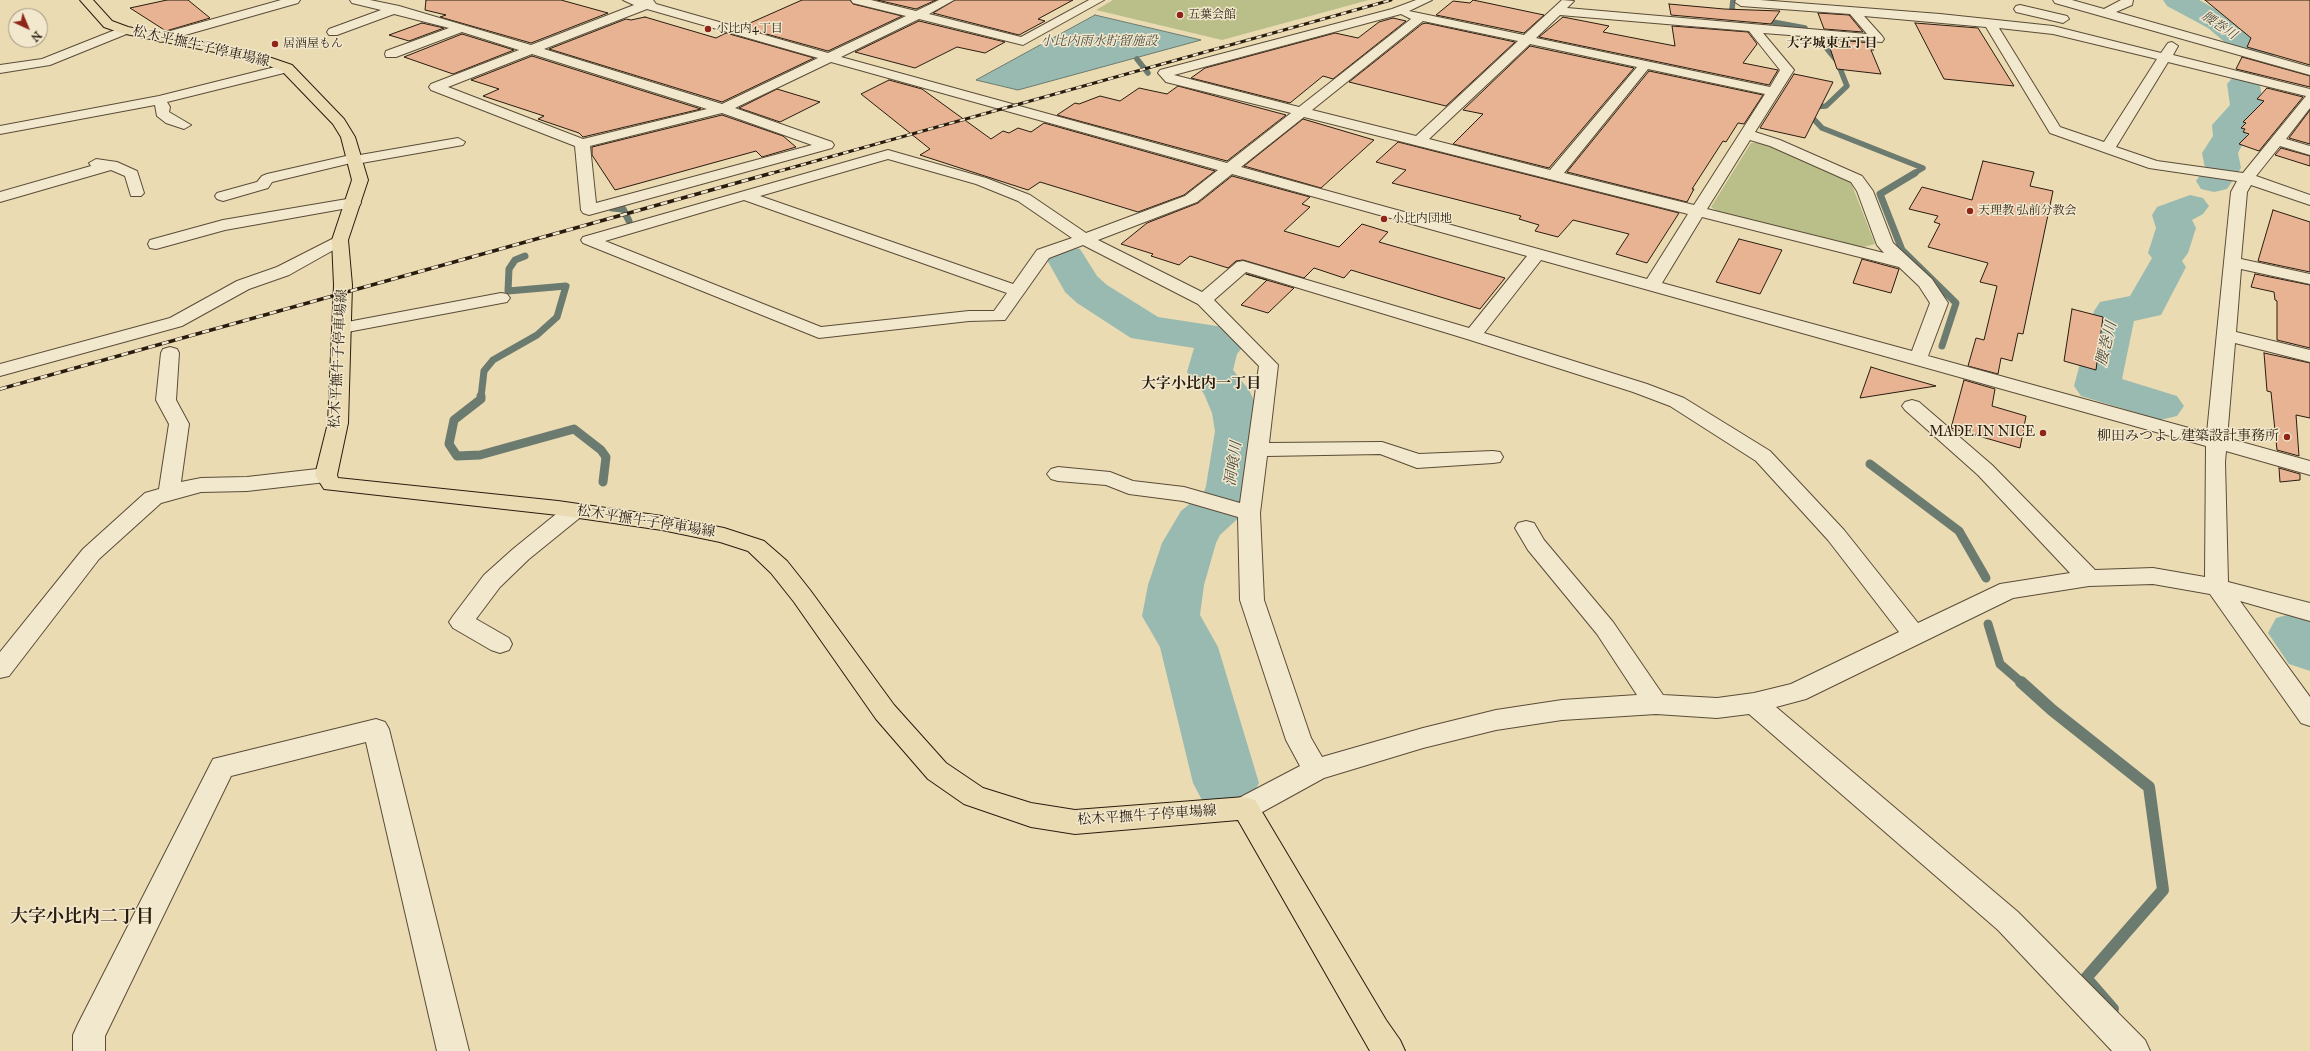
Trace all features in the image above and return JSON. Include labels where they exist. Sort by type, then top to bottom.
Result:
[{"type":"main road","name":"松木平撫牛子停車場線","points":[[86,0],[108,24],[125,30],[257,57],[287,68],[339,122],[348,137],[356,159],[360,180],[340,240],[343,285],[338,423],[326,475],[331,484],[574,511],[662,523],[724,535],[756,546],[780,567],[885,712],[937,771],[974,796],[1031,815],[1075,822],[1245,808]]},
{"type":"main road","points":[[1245,808],[1375,1031],[1389,1051]]},
{"type":"street","points":[[160,38],[294,0]]},
{"type":"street","points":[[356,0],[395,9],[462,28],[723,109],[827,145],[589,210],[582,144]]},
{"type":"street","points":[[630,0],[652,2],[828,57],[1230,169],[1652,284],[2310,468]]},
{"type":"street","points":[[857,0],[1023,41],[1098,0]]},
{"type":"street","points":[[652,2],[436,87],[582,144],[723,109],[948,0]]},
{"type":"street","points":[[1426,0],[1396,12],[1165,73],[1171,79],[1904,263]]},
{"type":"street","points":[[1419,141],[1569,0]]},
{"type":"street","points":[[2059,0],[2310,71]]},
{"type":"street","points":[[2105,13],[2128,2],[2127,0]]},
{"type":"street","points":[[1741,2],[2053,30],[2310,93]]},
{"type":"street","points":[[333,32],[395,9]]},
{"type":"street","points":[[2020,9],[2126,35]]},
{"type":"street","points":[[1558,11],[1754,30],[1878,39],[1854,11]]},
{"type":"street","points":[[1396,12],[1774,92]]},
{"type":"street","points":[[1316,770],[1299,740],[1252,600],[1242,511],[1259,450],[1269,365],[1204,300],[1084,239],[1024,198],[981,181],[888,154],[589,240],[819,333],[969,316],[1000,316],[1043,254],[1084,239],[1190,199],[1421,17]]},
{"type":"street","points":[[1990,24],[2055,130],[2154,165],[2247,178],[2310,200]]},
{"type":"street","points":[[391,54],[462,28]]},
{"type":"street","points":[[0,69],[45,62],[125,30]]},
{"type":"street","points":[[1652,284],[1788,70],[1754,30]]},
{"type":"street","points":[[2108,148],[2172,46],[2156,42]]},
{"type":"street","points":[[1554,175],[1645,65]]},
{"type":"street","points":[[0,130],[159,100],[287,68]]},
{"type":"street","points":[[2310,98],[2247,178],[2239,192],[2216,442],[2216,587],[2310,716]]},
{"type":"street","points":[[159,100],[163,107],[162,113],[184,125]]},
{"type":"street","points":[[1747,134],[1775,143],[1857,179],[1865,191],[1885,245],[1926,283],[1939,303],[1918,358]]},
{"type":"street","points":[[2277,141],[2310,151]]},
{"type":"street","points":[[223,196],[264,186],[267,179],[356,159],[458,142]]},
{"type":"street","points":[[76,161],[112,165],[132,174],[136,193]]},
{"type":"street","points":[[0,197],[112,165]]},
{"type":"street","points":[[743,195],[1018,291]]},
{"type":"street","points":[[156,244],[224,226],[353,203]]},
{"type":"street","points":[[0,370],[176,322],[243,284],[283,271],[340,240]]},
{"type":"street","points":[[1473,335],[1538,253]]},
{"type":"street","points":[[2233,262],[2310,280]]},
{"type":"street","points":[[1204,300],[1243,266],[1473,335],[1640,388],[1677,402],[1763,456],[1836,535],[1915,636]]},
{"type":"street","points":[[342,328],[500,298]]},
{"type":"street","points":[[2226,335],[2310,356]]},
{"type":"street","points":[[169,492],[179,424],[166,400],[170,353]]},
{"type":"street","points":[[1912,406],[1985,470],[2089,578]]},
{"type":"street","points":[[1259,450],[1382,448],[1417,461],[1493,457]]},
{"type":"street","points":[[1058,474],[1110,479],[1129,487],[1184,494],[1242,511]]},
{"type":"street","points":[[0,669],[91,554],[153,498],[169,492],[201,485],[247,484],[326,475]]},
{"type":"street","points":[[500,644],[460,622],[496,577],[520,554],[574,511]]},
{"type":"street","points":[[1526,528],[1536,545],[1605,628],[1656,704]]},
{"type":"street","points":[[1245,808],[1316,770],[1423,738],[1496,720],[1562,710],[1656,704],[1717,708],[1754,703],[1797,692],[2008,590],[2089,578],[2153,576],[2216,587],[2310,612]]},
{"type":"street","points":[[1754,703],[2008,921],[2134,1051]]},
{"type":"street","points":[[89,1051],[89,1035],[222,767],[376,729],[453,1051]]},
{"type":"green space","points":[[1113,0],[1369,0],[1222,40],[1096,10]]},
{"type":"green space","points":[[1751,143],[1763,143],[1850,180],[1875,244],[1860,248],[1717,211],[1711,207]]},
{"type":"water","name":"小比内雨水貯留施設","points":[[1095,15],[1201,40],[1018,90],[976,80]]},
{"type":"building","points":[[167,0],[188,0],[210,18],[166,31],[130,8]]},
{"type":"building","points":[[426,0],[561,0],[608,13],[531,43],[440,17],[446,15],[425,10]]},
{"type":"building","points":[[802,0],[850,0],[853,4],[902,16],[828,51],[741,27]]},
{"type":"building","points":[[877,0],[936,0],[916,9]]},
{"type":"building","points":[[955,0],[1073,0],[1038,19],[1045,21],[1019,35],[933,13]]},
{"type":"building","points":[[1473,0],[1544,15],[1524,33],[1436,15],[1453,1],[1470,3]]},
{"type":"building","points":[[2205,0],[2310,0],[2310,65],[2247,47],[2251,38]]},
{"type":"building","points":[[1669,4],[1724,9],[1780,11],[1771,24],[1671,15]]},
{"type":"building","points":[[1818,13],[1849,15],[1863,32],[1824,29]]},
{"type":"building","points":[[645,17],[716,38],[726,33],[814,58],[722,102],[549,49],[626,19],[631,20]]},
{"type":"building","points":[[1563,17],[1609,26],[1603,32],[1675,46],[1672,26],[1748,32],[1757,44],[1743,63],[1778,70],[1769,85],[1539,37]]},
{"type":"building","points":[[1393,18],[1406,21],[1333,79],[1323,76],[1290,103],[1191,78],[1205,68],[1335,33],[1358,38],[1379,22]]},
{"type":"building","points":[[919,21],[1005,42],[985,53],[957,47],[915,68],[855,52]]},
{"type":"building","points":[[422,23],[444,28],[409,41],[389,35]]},
{"type":"building","points":[[1426,23],[1515,42],[1446,106],[1349,82],[1422,24]]},
{"type":"building","points":[[1915,23],[1978,28],[2014,86],[1944,79]]},
{"type":"building","points":[[462,34],[514,50],[453,74],[404,57]]},
{"type":"building","points":[[1827,39],[1871,43],[1874,50],[1871,50],[1881,74],[1837,69]]},
{"type":"building","points":[[1530,46],[1634,68],[1549,168],[1453,144],[1483,114],[1463,110]]},
{"type":"building","points":[[532,56],[701,109],[583,137],[579,133],[538,119],[544,116],[483,96],[499,89],[471,80]]},
{"type":"building","points":[[2242,57],[2310,76],[2310,87],[2236,69]]},
{"type":"building","points":[[1649,71],[1763,95],[1744,124],[1738,123],[1726,142],[1723,141],[1692,189],[1694,189],[1687,202],[1567,172]]},
{"type":"building","points":[[1794,74],[1833,82],[1805,138],[1760,128]]},
{"type":"building","points":[[889,80],[922,89],[991,139],[1003,131],[1009,133],[1018,128],[1031,132],[1044,123],[1215,171],[1184,195],[1138,212],[1040,182],[1028,190],[920,155],[930,149],[861,94]]},
{"type":"building","points":[[1178,86],[1286,115],[1227,161],[1057,115],[1075,103],[1079,104],[1100,96],[1120,101],[1139,88],[1167,94]]},
{"type":"building","points":[[2267,88],[2303,97],[2259,151],[2239,144],[2249,134],[2243,132],[2245,129],[2241,128],[2246,123],[2243,122],[2264,101],[2257,99]]},
{"type":"building","points":[[777,89],[820,102],[780,122],[739,108]]},
{"type":"building","points":[[2310,110],[2310,144],[2289,138]]},
{"type":"building","points":[[722,115],[783,136],[796,147],[762,157],[756,151],[615,190],[592,155],[592,147]]},
{"type":"building","points":[[1303,119],[1374,140],[1321,188],[1244,166]]},
{"type":"building","points":[[1398,142],[1679,213],[1647,263],[1616,254],[1629,234],[1573,220],[1558,237],[1535,231],[1539,225],[1519,219],[1521,216],[1392,183],[1406,170],[1376,162]]},
{"type":"building","points":[[2281,148],[2310,156],[2310,166],[2275,155]]},
{"type":"building","points":[[1983,161],[2034,172],[2030,186],[2053,191],[2023,334],[2018,333],[2012,361],[2001,358],[1998,374],[1968,366],[1976,338],[1984,340],[1997,286],[1980,282],[1988,263],[1928,247],[1940,224],[1934,222],[1938,216],[1909,209],[1922,187],[1972,200]]},
{"type":"building","points":[[1232,176],[1310,197],[1302,204],[1310,207],[1284,231],[1339,247],[1362,224],[1388,232],[1379,242],[1505,278],[1480,309],[1351,270],[1344,278],[1314,268],[1304,278],[1243,260],[1236,261],[1228,268],[1190,256],[1179,265],[1151,256],[1153,254],[1121,244],[1147,223],[1198,203]]},
{"type":"building","points":[[2273,210],[2310,222],[2310,272],[2258,261]]},
{"type":"building","points":[[1739,239],[1782,250],[1760,294],[1716,282]]},
{"type":"building","points":[[1862,259],[1899,269],[1891,293],[1853,283]]},
{"type":"building","points":[[2255,274],[2310,285],[2310,348],[2277,340],[2277,301],[2275,300],[2274,292],[2251,287]]},
{"type":"building","points":[[1267,280],[1294,288],[1268,313],[1241,305]]},
{"type":"building","points":[[2072,309],[2103,317],[2096,370],[2064,361]]},
{"type":"building","points":[[2264,353],[2310,363],[2310,418],[2296,415],[2299,456],[2277,450],[2271,392],[2267,391]]},
{"type":"building","points":[[1871,367],[1887,372],[1936,386],[1860,398]]},
{"type":"building","points":[[1964,380],[1995,389],[1992,406],[2026,416],[2020,448],[1951,428]]},
{"type":"building","points":[[2279,468],[2300,474],[2300,480],[2280,482]]},
{"type":"waterway","points":[[1733,0],[1732,9],[1739,17]]},
{"type":"waterway","name":"腰巻川","points":[[2177,0],[2218,22],[2239,39],[2261,52]]},
{"type":"waterway","points":[[1762,20],[1805,28]]},
{"type":"waterway","points":[[1819,39],[1837,61],[1847,86],[1826,106],[1812,107],[1808,113],[1822,128],[1923,168],[1913,174]]},
{"type":"waterway","points":[[1137,59],[1148,73]]},
{"type":"waterway","name":"腰巻川","points":[[2214,181],[2223,168],[2220,153],[2230,136],[2229,125],[2247,107],[2243,84],[2246,82]]},
{"type":"waterway","points":[[1915,173],[1880,194],[1902,250],[1956,303],[1942,346]]},
{"type":"waterway","name":"腰巻川","points":[[2168,253],[2176,228],[2171,215],[2190,206]]},
{"type":"waterway","points":[[612,208],[623,209],[629,221]]},
{"type":"waterway","points":[[481,397],[484,371],[493,360],[537,335],[557,317],[566,286],[508,291],[509,269],[515,260],[525,256]]},
{"type":"waterway","name":"洞喰川","points":[[1066,258],[1080,283],[1092,294],[1146,329],[1220,338],[1224,343],[1216,349],[1210,372],[1226,390],[1236,413],[1239,431],[1232,486],[1227,500],[1200,524],[1189,543],[1176,585],[1171,616],[1189,647],[1226,783]]},
{"type":"waterway","name":"腰巻川","points":[[2160,406],[2097,386],[2115,311],[2146,306],[2166,267]]},
{"type":"waterway","points":[[481,397],[481,399],[454,420],[449,444],[457,456],[480,455],[574,429],[601,450],[606,457],[603,482]]},
{"type":"waterway","points":[[1870,464],[1959,531],[1986,578]]},
{"type":"waterway","points":[[1988,624],[2000,664],[2022,683]]},
{"type":"waterway","name":"腰巻川","points":[[2297,633],[2310,649]]},
{"type":"waterway","points":[[2021,682],[2052,710],[2149,787],[2163,890],[2086,978],[2113,1009]]},
{"type":"railway","points":[[769,174],[1391,0]]},
{"type":"railway","points":[[0,389],[772,173]]},
{"type":"place","name":"五葉会館","points":[[1180,15]]},
{"type":"place","name":"小比内4丁目","points":[[708,29]]},
{"type":"place","name":"居酒屋もん","points":[[275,44]]},
{"type":"place","name":"天理教 弘前分教会","points":[[1970,211]]},
{"type":"place","name":"小比内団地","points":[[1384,219]]},
{"type":"place","name":"MADE IN NICE","points":[[2043,433]]},
{"type":"place","name":"柳田みつよし建築設計事務所","points":[[2287,437]]},
{"type":"district","name":"大字城東五丁目","points":[[1832,44]]},
{"type":"district","name":"大字小比内一丁目","points":[[1201,384]]},
{"type":"district","name":"大字小比内二丁目","points":[[82,918]]}]
